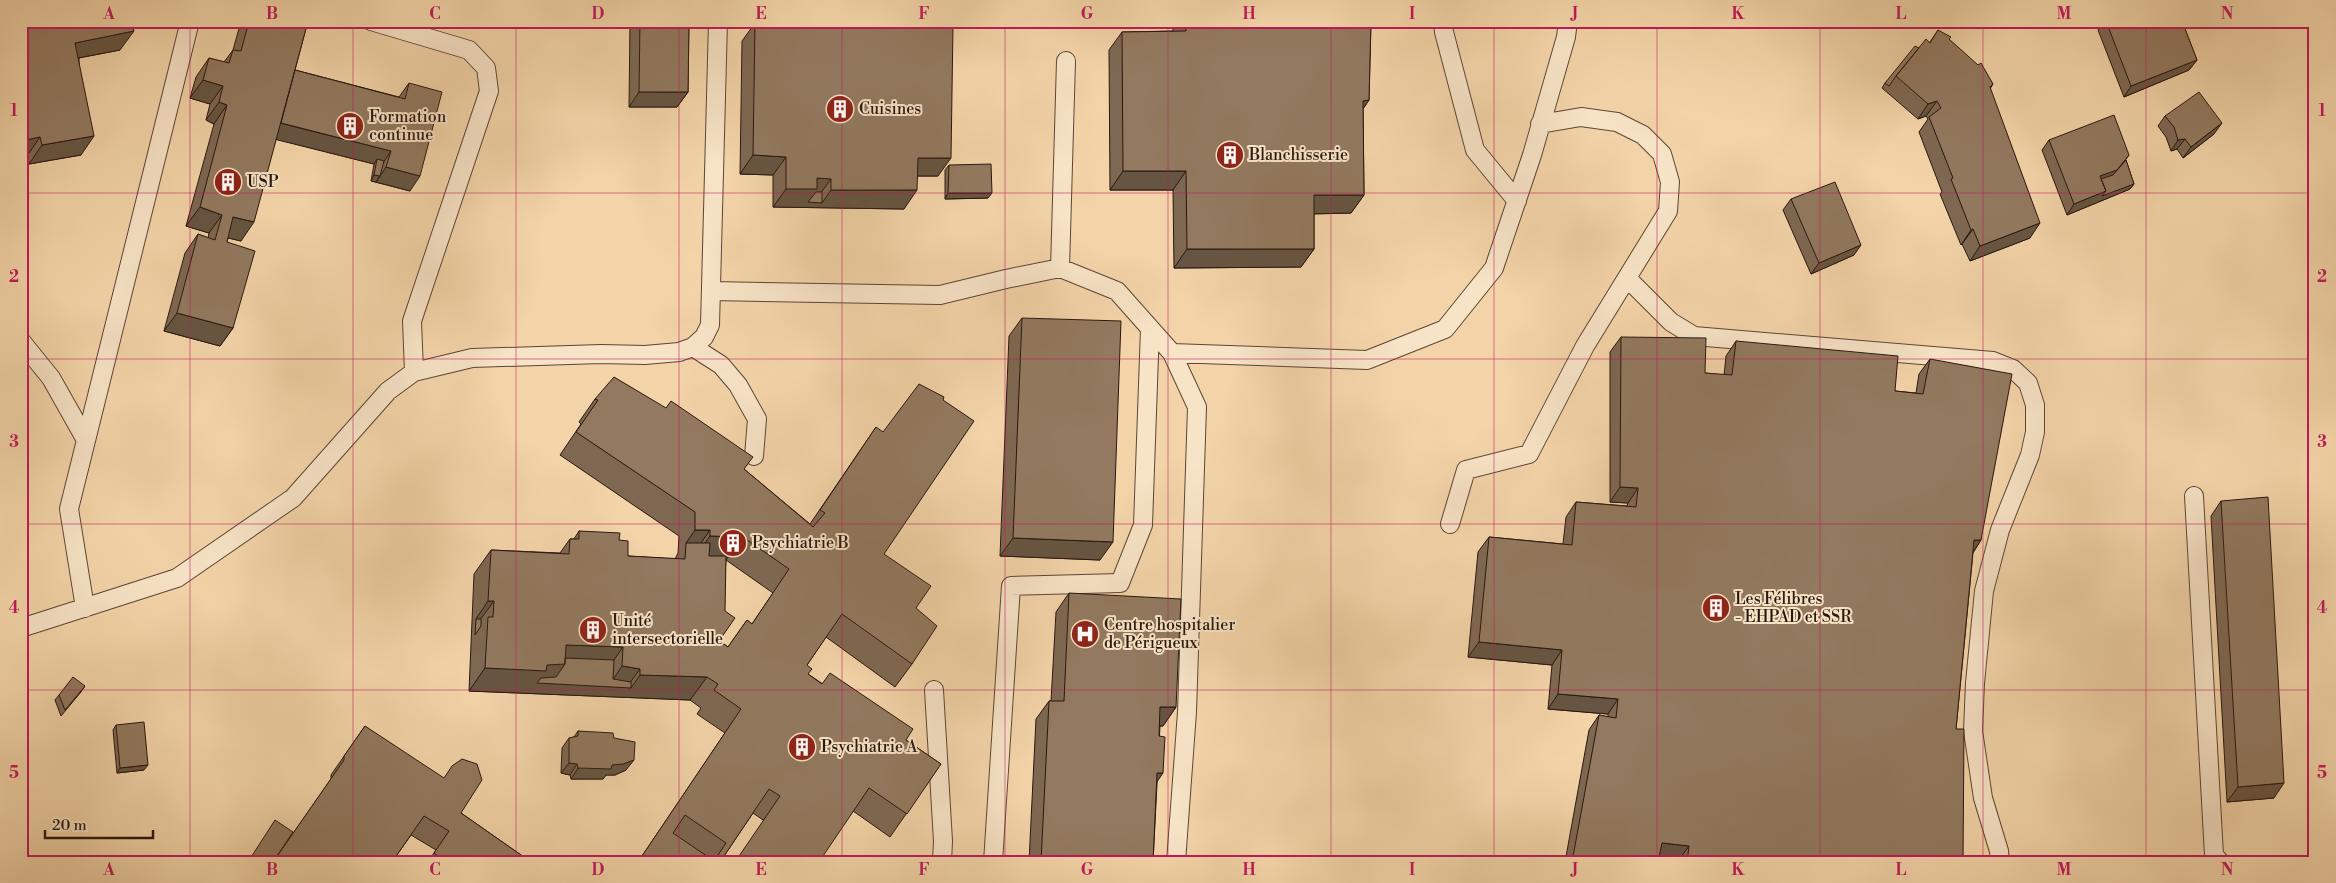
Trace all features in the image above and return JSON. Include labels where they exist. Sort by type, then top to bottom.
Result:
[{"type":"lane","points":[[85,608],[68,509],[190,21]]},
{"type":"lane","points":[[371,21],[469,50],[486,68],[489,91],[412,321],[414,372]]},
{"type":"lane","points":[[21,628],[178,578],[293,498],[388,391],[414,372],[472,358],[601,354],[645,355],[679,352],[693,347],[704,337],[710,325],[718,21]]},
{"type":"lane","points":[[1443,21],[1444,32],[1475,150],[1517,201]]},
{"type":"lane","points":[[1172,353],[1366,360],[1445,329],[1494,268],[1517,201],[1566,37],[1568,21]]},
{"type":"lane","points":[[1060,268],[1066,61]]},
{"type":"lane","points":[[1450,524],[1466,470],[1529,454],[1585,346],[1668,211],[1670,182],[1662,154],[1643,135],[1617,122],[1581,117],[1540,124]]},
{"type":"lane","points":[[711,291],[940,295],[1006,278],[1060,268],[1117,291],[1172,353],[1197,407],[1187,712],[1176,862]]},
{"type":"lane","points":[[1627,278],[1671,322],[1694,336],[1993,361],[2013,369],[2028,383],[2035,405],[2035,432],[2030,455],[2000,530],[1984,590],[1975,683],[1973,731],[1983,798],[1999,851],[2000,862]]},
{"type":"lane","points":[[993,862],[1011,586],[1120,583],[1144,525],[1150,328]]},
{"type":"lane","points":[[21,341],[51,378],[86,440]]},
{"type":"lane","points":[[693,347],[721,365],[738,385],[752,410],[757,419],[754,456]]},
{"type":"lane","points":[[2194,496],[2214,855],[2220,862]]},
{"type":"lane","points":[[934,690],[943,841],[942,862]]},
{"type":"building","points":[[21,21],[131,21],[134,31],[75,43],[94,136],[42,145],[40,137],[21,141]]},
{"type":"building","name":"USP","points":[[249,21],[308,21],[254,222],[233,217],[227,242],[255,251],[233,328],[177,313],[198,234],[215,240],[222,215],[200,207],[227,105],[219,102],[223,86],[203,80],[209,58],[229,63],[233,50],[241,51]]},
{"type":"building","points":[[640,21],[689,21],[688,92],[639,92]]},
{"type":"building","name":"Cuisines","points":[[788,21],[920,21],[920,24],[953,25],[951,158],[918,158],[917,190],[831,190],[831,179],[817,178],[817,189],[786,189],[786,157],[753,155],[755,23],[788,23]]},
{"type":"building","name":"Blanchisserie","points":[[1186,21],[1371,21],[1369,100],[1363,101],[1364,195],[1314,195],[1314,249],[1187,249],[1186,171],[1123,171],[1122,32],[1186,31]]},
{"type":"building","points":[[2106,21],[2182,21],[2197,60],[2131,86]]},
{"type":"building","points":[[1938,30],[1951,37],[1949,39],[1978,65],[1981,63],[1993,84],[1990,87],[2040,223],[1980,246],[1973,229],[1971,230],[1929,117],[1941,108],[1937,101],[1928,104],[1896,76],[1926,39],[1930,43]]},
{"type":"building","points":[[1915,46],[1919,48],[1889,86],[1885,83]]},
{"type":"building","name":"Formation continue","points":[[295,70],[405,99],[409,83],[442,92],[420,176],[386,167],[391,151],[281,123]]},
{"type":"building","points":[[2199,92],[2222,123],[2191,147],[2185,139],[2178,140],[2174,127],[2165,116]]},
{"type":"building","points":[[2114,115],[2129,155],[2117,170],[2100,176],[2106,191],[2074,204],[2049,140]]},
{"type":"building","points":[[377,159],[384,161],[380,176],[374,175]]},
{"type":"building","points":[[2126,160],[2134,184],[2102,196],[2106,191],[2101,179],[2113,175]]},
{"type":"building","points":[[991,164],[992,193],[948,193],[949,165]]},
{"type":"building","points":[[1835,182],[1861,245],[1819,263],[1791,199]]},
{"type":"building","points":[[816,192],[822,192],[822,203],[808,202]]},
{"type":"building","points":[[1022,318],[1121,321],[1113,542],[1013,538]]},
{"type":"building","name":"Les Félibres - EHPAD et SSR","points":[[1621,337],[1706,338],[1705,373],[1732,375],[1736,341],[1898,356],[1895,391],[1923,394],[1930,359],[2012,374],[1981,540],[1974,540],[1956,729],[1964,729],[1963,862],[1869,862],[1852,860],[1852,862],[1687,862],[1689,846],[1662,843],[1658,862],[1572,862],[1599,715],[1616,718],[1618,699],[1558,694],[1562,650],[1479,642],[1489,537],[1572,545],[1576,502],[1636,507],[1638,488],[1620,487]]},
{"type":"building","points":[[614,377],[666,408],[671,401],[753,457],[744,469],[813,527],[825,513],[820,510],[876,427],[883,432],[919,384],[944,397],[943,400],[974,421],[884,554],[931,586],[916,608],[937,626],[912,664],[842,614],[807,665],[812,669],[808,674],[822,684],[830,673],[913,729],[906,740],[941,764],[907,814],[869,788],[819,862],[735,862],[780,796],[769,789],[720,862],[638,862],[741,709],[714,690],[718,684],[707,677],[640,675],[640,669],[622,666],[623,647],[566,645],[565,664],[547,665],[546,671],[485,668],[488,617],[493,617],[494,601],[488,601],[491,550],[569,554],[570,539],[579,539],[579,531],[620,533],[619,540],[628,541],[628,556],[685,559],[686,543],[710,543],[709,556],[726,556],[725,611],[735,618],[719,641],[728,647],[747,620],[752,624],[789,569],[743,537],[710,536],[710,530],[695,530],[695,512],[576,432],[598,400],[595,399]],"holes":[[[685,815],[726,843],[714,861],[673,833]]]},
{"type":"building","points":[[2268,497],[2284,783],[2238,787],[2221,501]]},
{"type":"building","points":[[1069,593],[1181,599],[1176,707],[1160,707],[1159,736],[1165,737],[1163,773],[1157,773],[1153,862],[1041,862],[1049,701],[1064,701]]},
{"type":"building","points":[[476,619],[481,619],[481,626],[475,635]]},
{"type":"building","points":[[565,658],[614,660],[613,679],[631,682],[631,688],[537,683],[541,678],[556,677],[565,664]]},
{"type":"building","points":[[73,677],[85,686],[65,710],[59,695]]},
{"type":"building","points":[[144,722],[148,765],[120,768],[116,725]]},
{"type":"building","points":[[365,726],[444,778],[452,766],[462,759],[477,764],[482,780],[461,813],[531,862],[442,862],[443,860],[434,853],[449,831],[424,816],[392,862],[287,862],[278,855],[344,760],[344,756]]},
{"type":"building","points":[[578,731],[613,733],[614,738],[635,742],[634,760],[612,765],[611,769],[578,768],[577,764],[569,763],[569,738],[578,736]]},
{"type":"building","points":[[275,820],[293,832],[273,862],[248,862]]},
{"type":"building","points":[[100,857],[101,862],[78,862]]},
{"type":"place","name":"Cuisines","points":[[840,109]]},
{"type":"place","name":"Formation continue","points":[[350,126]]},
{"type":"place","name":"Blanchisserie","points":[[1230,155]]},
{"type":"place","name":"USP","points":[[228,182]]},
{"type":"place","name":"Psychiatrie B","points":[[733,543]]},
{"type":"place","name":"Les Félibres - EHPAD et SSR","points":[[1716,608]]},
{"type":"place","name":"Unité intersectorielle","points":[[593,630]]},
{"type":"place","name":"Centre hospitalier de Périgueux","points":[[1085,634]]},
{"type":"place","name":"Psychiatrie A","points":[[802,747]]}]
